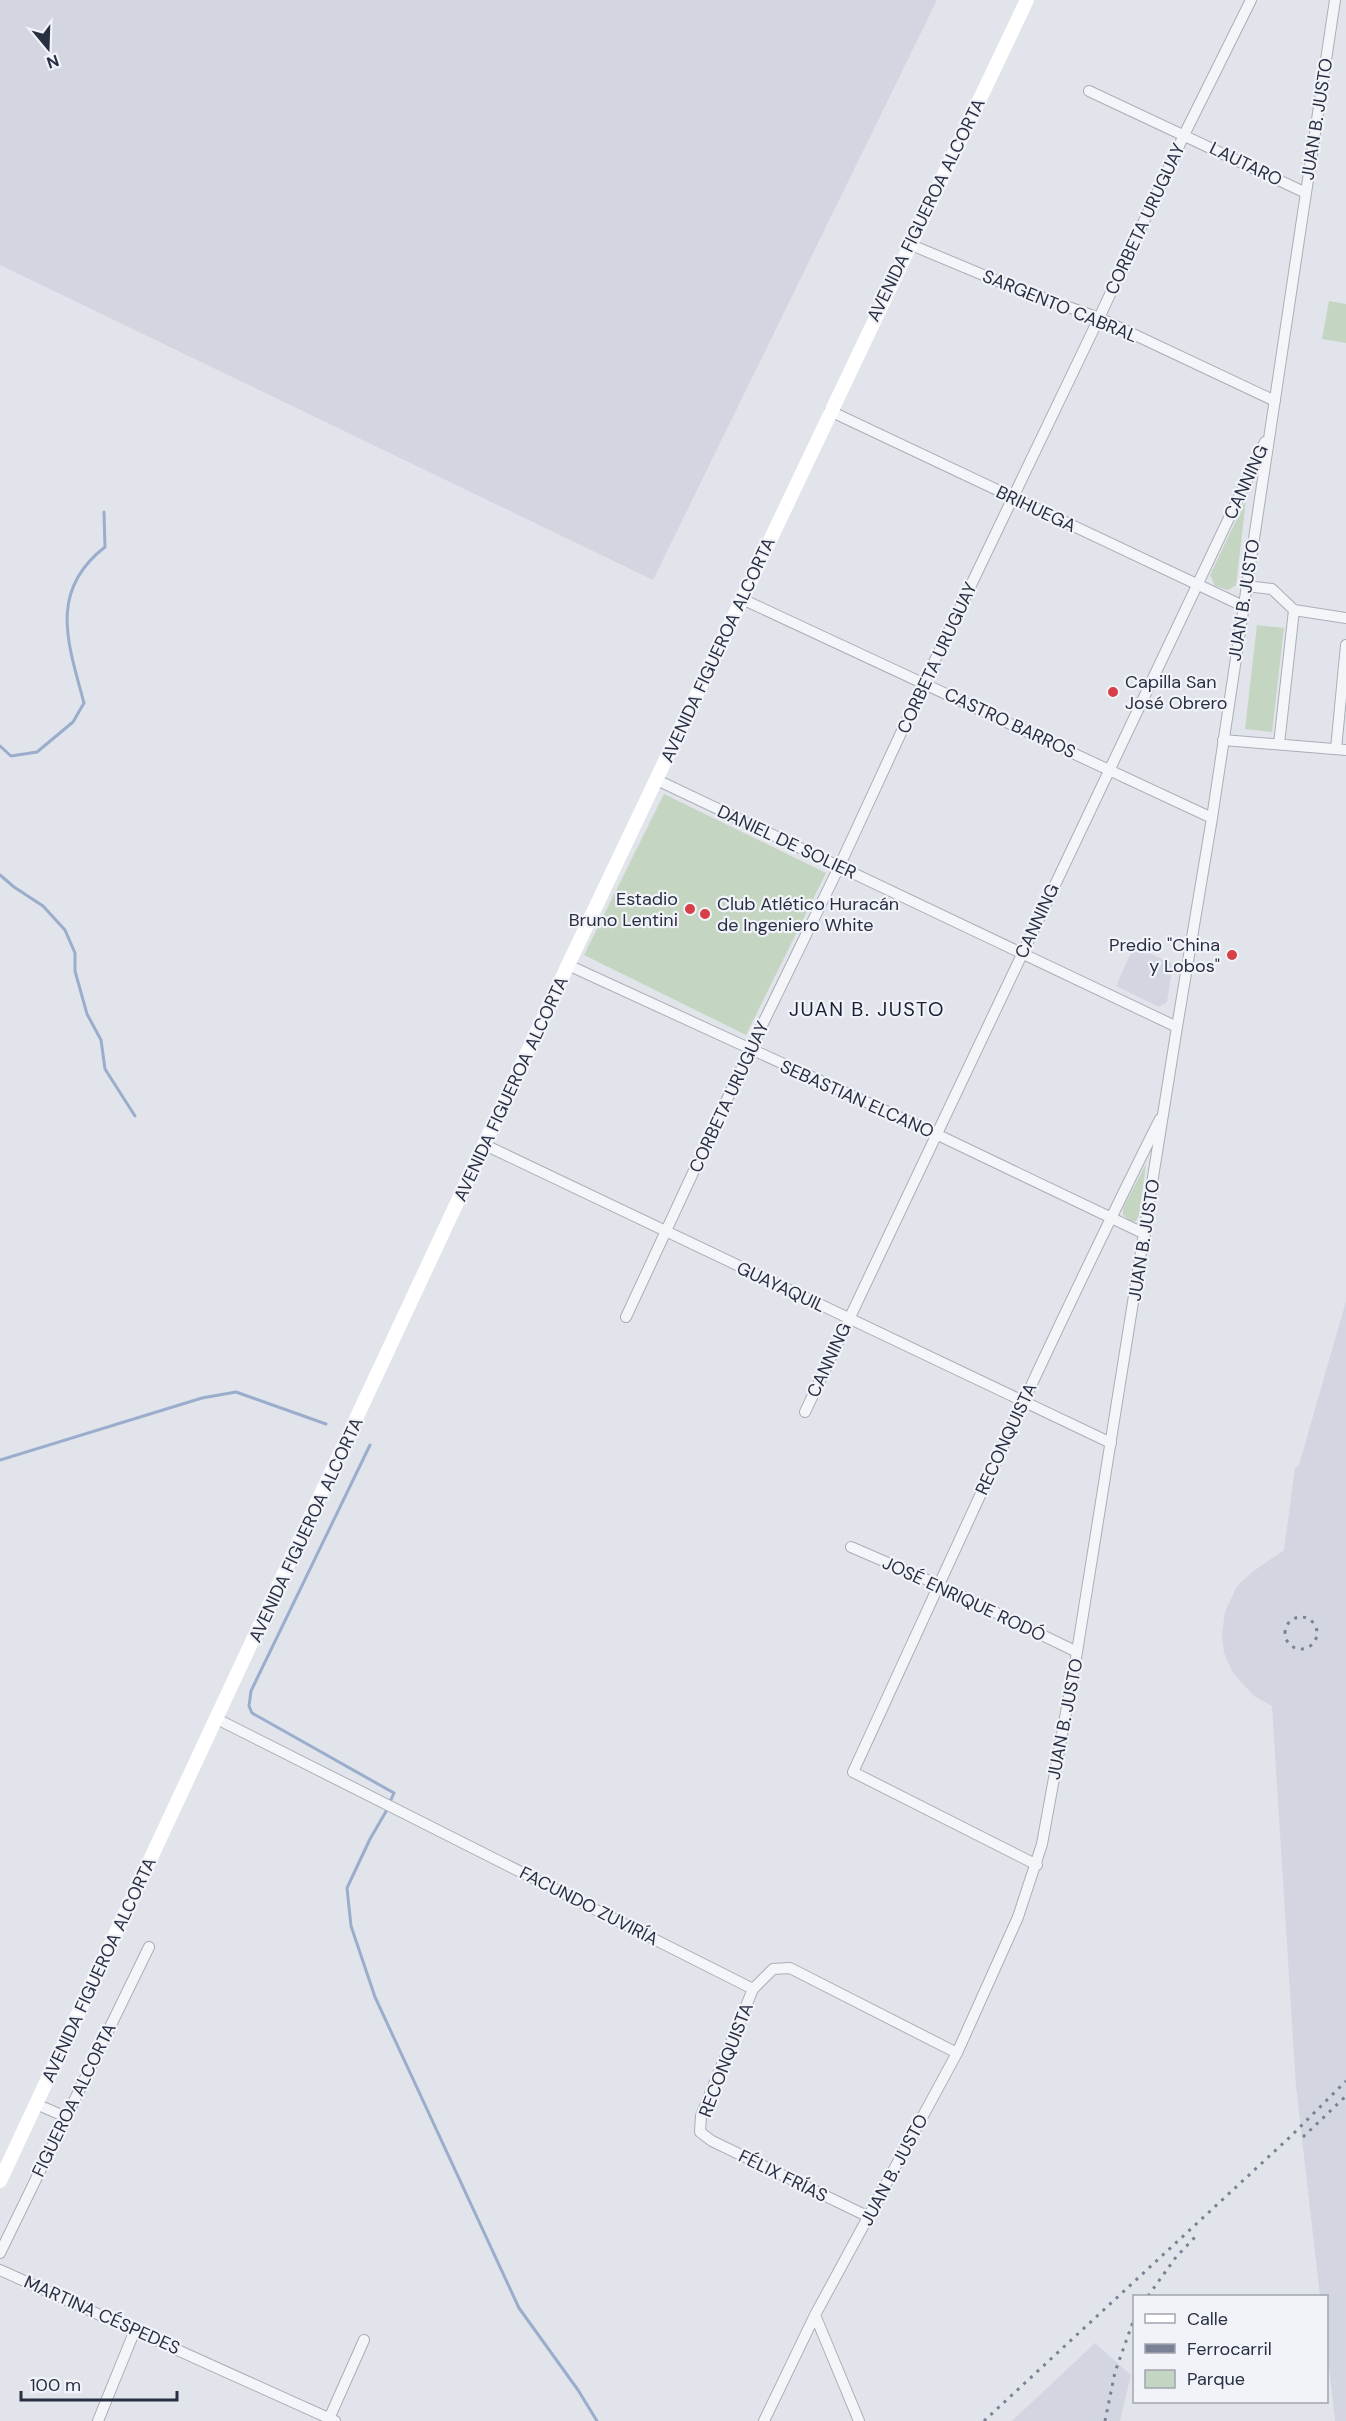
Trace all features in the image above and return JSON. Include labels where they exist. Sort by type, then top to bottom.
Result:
[{"type":"main road","name":"AVENIDA FIGUEROA ALCORTA","points":[[0,2181],[218,1719],[568,965],[909,243],[1027,0]]},
{"type":"street","name":"CORBETA URUGUAY","points":[[626,1317],[924,682],[1013,499],[1184,135],[1251,0]]},
{"type":"street","name":"JUAN B. JUSTO","points":[[764,2421],[815,2315],[957,2053],[1018,1917],[1037,1865],[1077,1652],[1212,818],[1335,0]]},
{"type":"street","name":"LAUTARO","points":[[1089,91],[1306,193]]},
{"type":"street","name":"SARGENTO CABRAL","points":[[909,243],[1007,285],[1099,318],[1275,401]]},
{"type":"street","name":"BRIHUEGA","points":[[830,411],[1243,606]]},
{"type":"street","name":"CANNING","points":[[805,1412],[1270,431]]},
{"type":"street","points":[[1246,586],[1272,589],[1294,610],[1346,618]]},
{"type":"street","name":"CASTRO BARROS","points":[[742,599],[1212,818]]},
{"type":"street","points":[[1279,744],[1294,610]]},
{"type":"street","points":[[1223,740],[1341,750],[1346,645]]},
{"type":"street","name":"DANIEL DE SOLIER","points":[[657,780],[1177,1027]]},
{"type":"street","name":"SEBASTIAN ELCANO","points":[[568,965],[936,1134],[1145,1234]]},
{"type":"street","name":"RECONQUISTA","points":[[1037,1865],[854,1772],[1023,1402],[1110,1218],[1165,1109]]},
{"type":"street","name":"GUAYAQUIL","points":[[485,1145],[1111,1443]]},
{"type":"street","name":"JOSÉ ENRIQUE RODÓ","points":[[851,1547],[1077,1652]]},
{"type":"street","name":"FACUNDO ZUVIRÍA","points":[[218,1719],[753,1989]]},
{"type":"street","name":"FIGUEROA ALCORTA","points":[[0,2253],[149,1947]]},
{"type":"street","points":[[753,1989],[773,1969],[790,1968],[957,2053]]},
{"type":"street","name":"RECONQUISTA","points":[[700,2132],[701,2116],[753,1989]]},
{"type":"street","points":[[36,2104],[66,2117]]},
{"type":"street","name":"FÉLIX FRÍAS","points":[[700,2132],[712,2142],[868,2217]]},
{"type":"street","name":"MARTINA CÉSPEDES","points":[[0,2270],[331,2420]]},
{"type":"street","points":[[815,2315],[859,2421]]},
{"type":"street","points":[[98,2421],[135,2330]]},
{"type":"street","points":[[331,2420],[364,2340]]},
{"type":"shaded area","points":[[0,0],[937,0],[653,580],[0,265]]},
{"type":"shaded area","points":[[1134,946],[1173,964],[1167,1002],[1159,1007],[1116,986]]},
{"type":"shaded area","points":[[1346,1301],[1346,2421],[1335,2421],[1328,2358],[1328,2295],[1320,2295],[1296,2087],[1272,1706],[1254,1696],[1233,1673],[1224,1653],[1222,1634],[1225,1612],[1237,1586],[1252,1572],[1284,1550],[1295,1468],[1299,1465]]},
{"type":"shaded area","points":[[1095,2343],[1131,2375],[1120,2421],[1012,2421]]},
{"type":"green space","points":[[1329,301],[1346,304],[1346,343],[1322,339]]},
{"type":"green space","points":[[1246,500],[1236,585],[1228,590],[1215,586],[1210,575]]},
{"type":"green space","points":[[1257,625],[1284,628],[1272,732],[1245,729]]},
{"type":"green space","name":"Club Atlético Huracán de Ingeniero White","points":[[664,794],[826,873],[746,1035],[584,955]]},
{"type":"green space","points":[[1146,1164],[1139,1215],[1136,1221],[1131,1222],[1123,1215],[1123,1208]]},
{"type":"waterway","points":[[0,746],[11,756],[37,752],[73,722],[84,703],[73,660],[67,619],[69,600],[75,582],[87,564],[105,547],[104,512]]},
{"type":"waterway","points":[[0,875],[43,906],[65,930],[75,953],[75,971],[87,1014],[101,1040],[105,1069],[135,1116]]},
{"type":"waterway","points":[[0,1460],[202,1398],[236,1392],[326,1424]]},
{"type":"waterway","points":[[370,1445],[251,1691],[249,1706],[252,1713],[394,1793],[390,1802]]},
{"type":"waterway","points":[[388,1808],[370,1839],[347,1888],[351,1926],[375,1997],[519,2308],[578,2390],[597,2421]]},
{"type":"railway","points":[[1301,1617],[1312,1622],[1317,1633],[1312,1644],[1301,1649],[1290,1644],[1285,1633],[1290,1622],[1301,1617]]},
{"type":"railway","points":[[984,2421],[1291,2136],[1346,2081]]},
{"type":"railway","points":[[1303,2137],[1346,2096]]},
{"type":"railway","points":[[1149,2295],[1176,2257],[1197,2235]]},
{"type":"railway","points":[[1105,2421],[1115,2372],[1133,2322]]},
{"type":"place","name":"Capilla San José Obrero","points":[[1113,692]]},
{"type":"place","name":"Estadio Bruno Lentini","points":[[690,909]]},
{"type":"place","name":"Club Atlético Huracán de Ingeniero White","points":[[705,914]]},
{"type":"place","name":"Predio \"China y Lobos\"","points":[[1232,955]]},
{"type":"district","name":"JUAN B. JUSTO","points":[[867,1009]]}]
